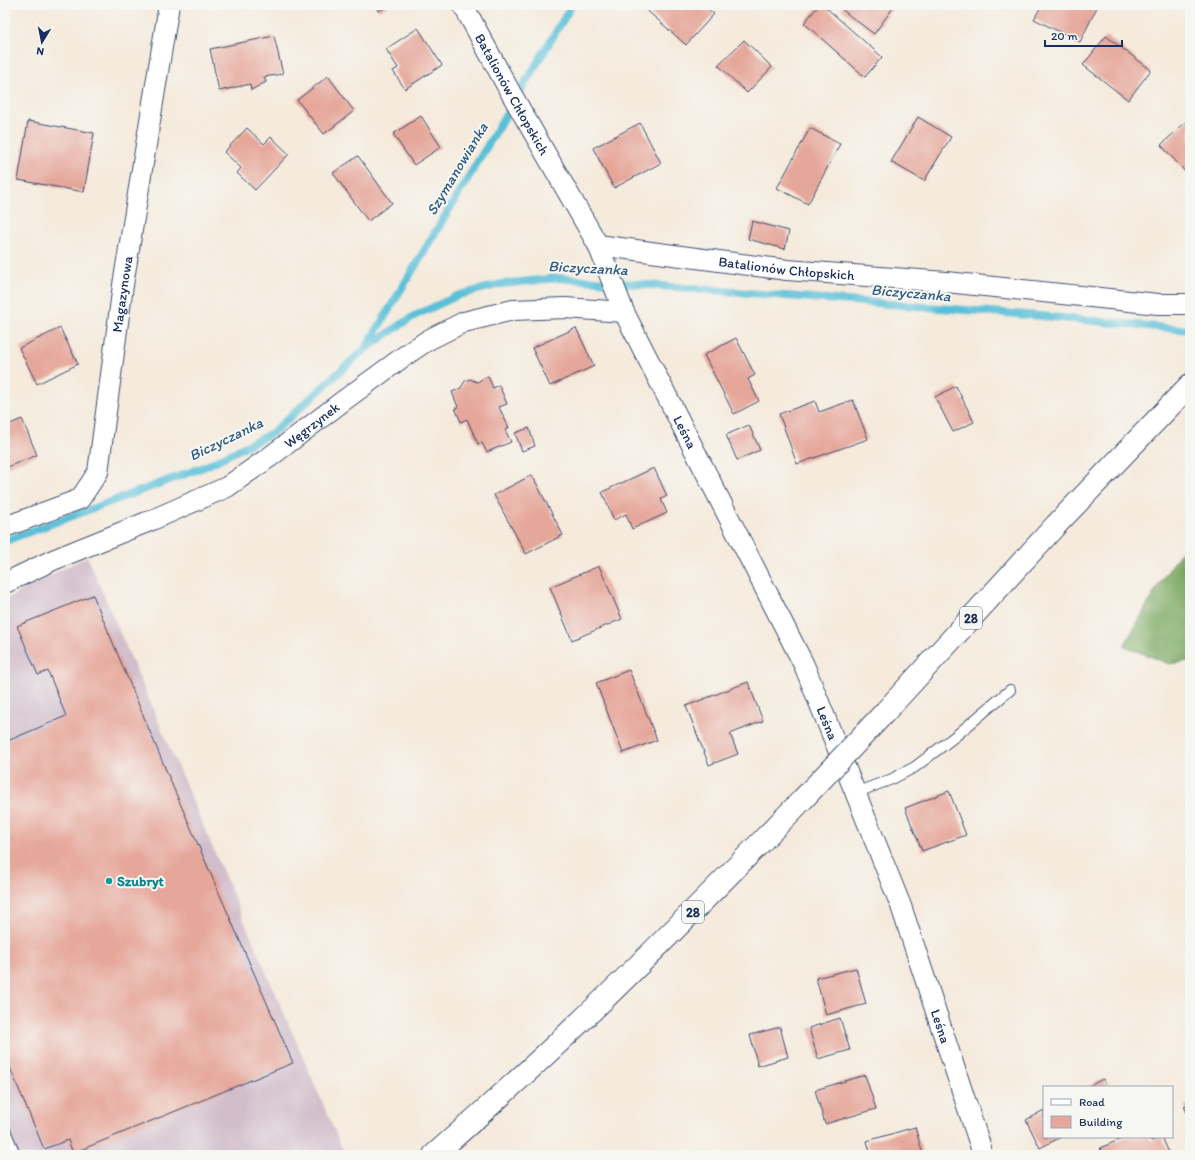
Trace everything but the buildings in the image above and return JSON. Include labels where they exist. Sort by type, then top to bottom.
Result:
[{"type":"main road","name":"28","points":[[434,1155],[586,1017],[697,908],[886,711],[1056,525],[1190,385]]},
{"type":"street","name":"Magazynowa","points":[[5,527],[80,499],[98,472],[123,285],[169,5]]},
{"type":"street","name":"Batalionów Chłopskich","points":[[463,5],[508,88],[602,252],[624,312]]},
{"type":"street","name":"Batalionów Chłopskich","points":[[602,252],[787,270],[946,282],[1158,304],[1190,304]]},
{"type":"street","name":"Węgrzynek","points":[[5,583],[53,560],[152,520],[226,487],[271,456],[343,400],[403,357],[428,340],[464,322],[513,310],[565,308],[624,312]]},
{"type":"street","name":"Leśna","points":[[624,312],[804,665],[901,906],[982,1153]]},
{"type":"lane","points":[[855,793],[892,779],[915,767],[958,734],[1010,690]]},
{"type":"lane","points":[[5,1130],[14,1155]]},
{"type":"shaded area","name":"Szubryt","points":[[87,556],[345,1155],[5,1155],[5,600]]},
{"type":"green space","points":[[1190,539],[1190,661],[1169,664],[1124,646],[1159,584]]},
{"type":"waterway","name":"Szymanowianka","points":[[367,346],[572,5]]},
{"type":"waterway","name":"Biczyczanka","points":[[5,541],[204,467],[272,433],[366,348],[414,316],[459,295],[501,284],[558,278],[1041,316],[1190,330]]},
{"type":"place","name":"Szubryt","points":[[109,881]]}]
